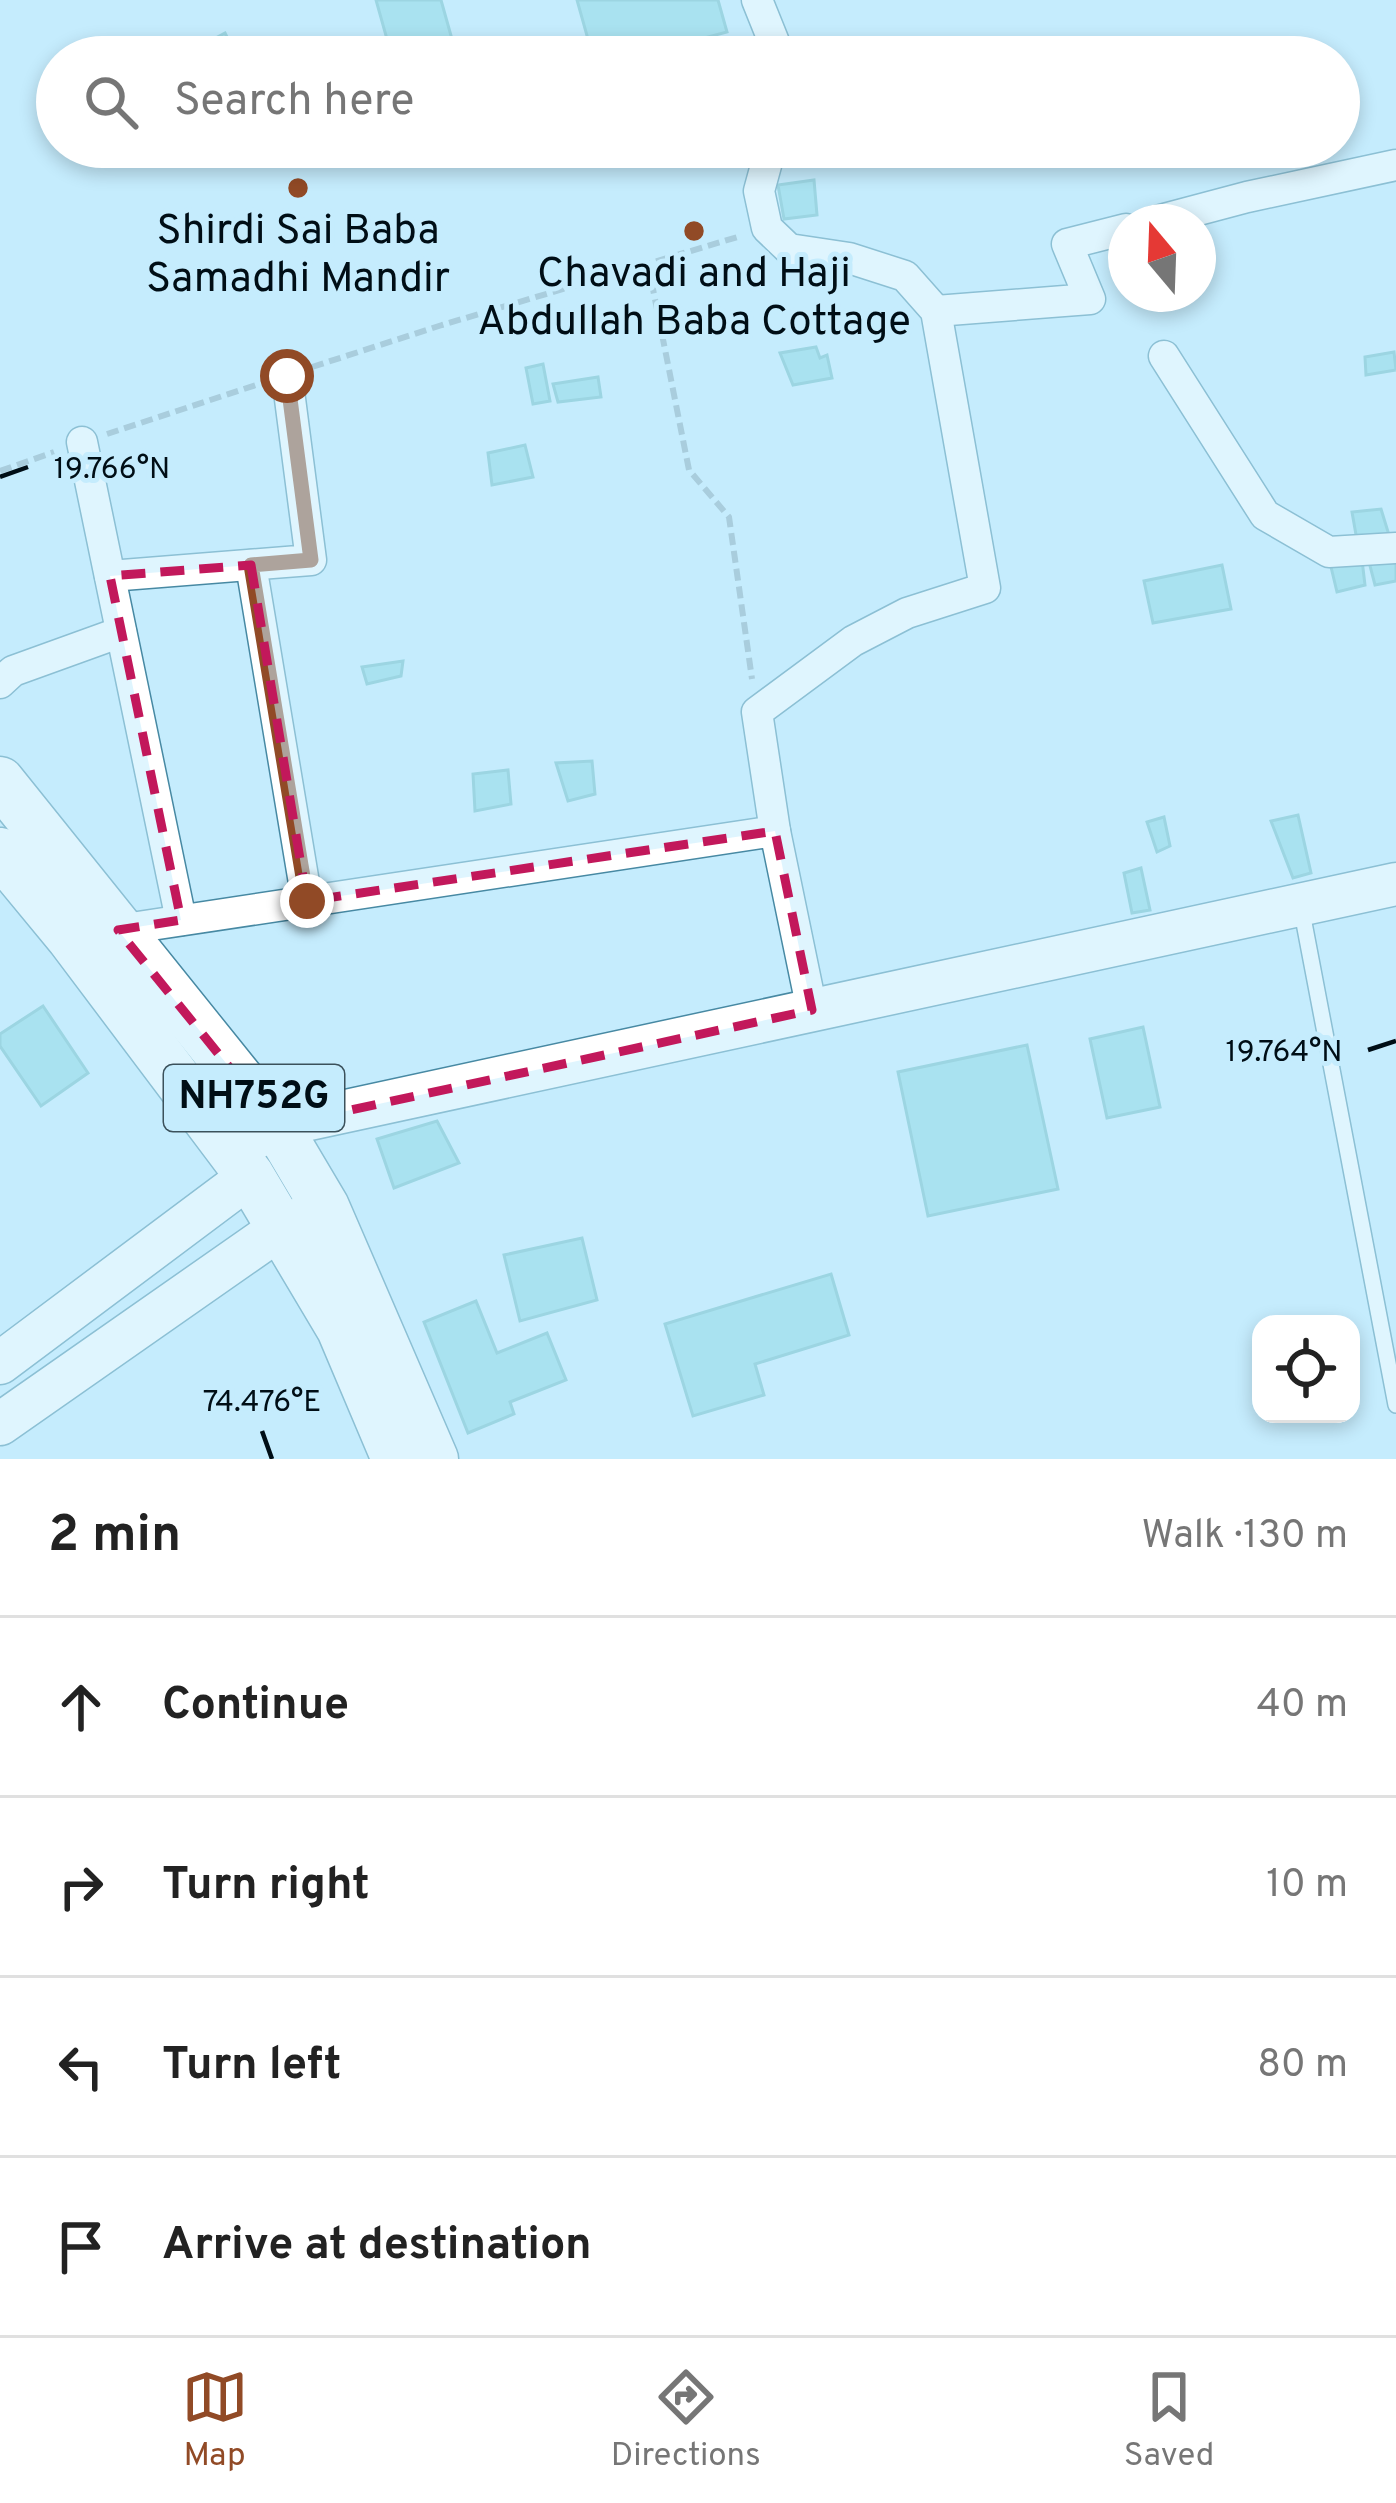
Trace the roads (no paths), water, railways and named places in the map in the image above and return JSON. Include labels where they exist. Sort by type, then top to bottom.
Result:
[{"type":"highway","name":"NH752G","points":[[0,781],[277,1126],[304,1217],[434,1459]]},
{"type":"highway","points":[[0,852],[241,1163],[304,1217],[341,1329],[395,1459]]},
{"type":"main road","points":[[41,1395],[6,1358],[241,1163],[277,1126],[1396,884]]},
{"type":"main road","points":[[0,1424],[304,1217]]},
{"type":"street","points":[[757,0],[771,36]]},
{"type":"street","points":[[1216,205],[1396,164]]},
{"type":"street","points":[[765,168],[759,191],[767,228],[789,249],[849,258],[904,276],[936,311],[985,588],[908,613],[853,640],[757,712],[775,831],[812,1010]]},
{"type":"street","points":[[936,311],[1090,298],[1067,244],[1108,234]]},
{"type":"street","points":[[1164,356],[1265,515],[1329,552],[1396,548]]},
{"type":"street","points":[[110,576],[311,560],[287,376]]},
{"type":"street","points":[[82,442],[181,920]]},
{"type":"street","points":[[251,565],[307,901]]},
{"type":"street","points":[[0,683],[13,670],[122,632]]},
{"type":"street","points":[[118,930],[775,831]]},
{"type":"lane","points":[[1300,904],[1396,1405]]},
{"type":"place","name":"Shirdi Sai Baba Samadhi Mandir","points":[[298,188]]},
{"type":"place","name":"Chavadi and Haji Abdullah Baba Cottage","points":[[694,231]]}]
